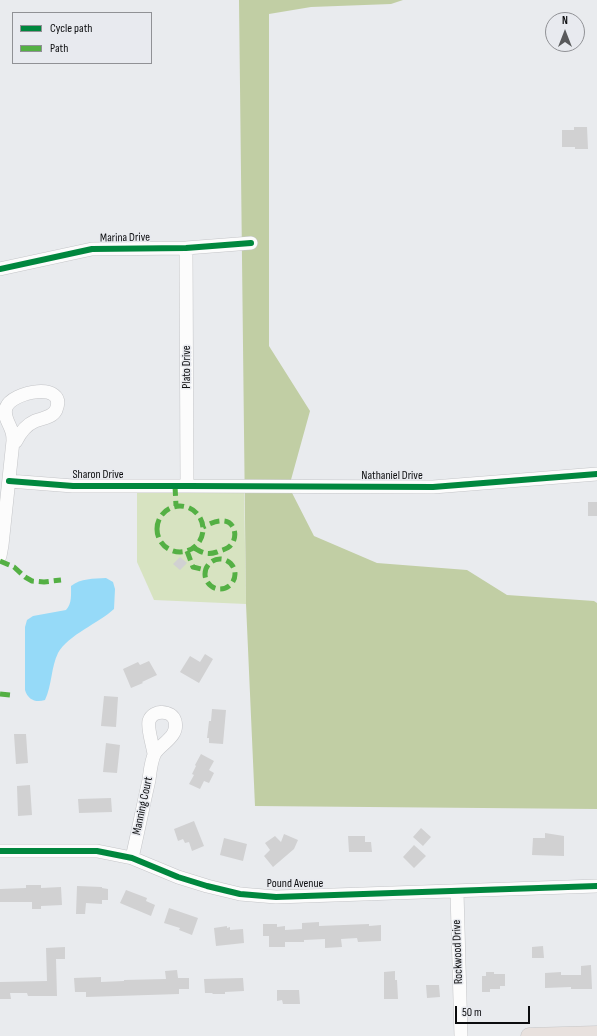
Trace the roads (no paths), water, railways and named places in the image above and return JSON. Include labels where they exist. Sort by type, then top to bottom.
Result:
[{"type":"main road","points":[[529,1036],[597,1034]]},
{"type":"street","name":"Marina Drive","points":[[0,269],[92,249],[186,248],[251,243]]},
{"type":"street","name":"Plato Drive","points":[[186,248],[187,486]]},
{"type":"street","points":[[0,556],[14,441]]},
{"type":"street","name":"Nathaniel Drive","points":[[187,486],[433,487],[597,474]]},
{"type":"street","name":"Sharon Drive","points":[[9,481],[73,486],[187,486]]},
{"type":"street","name":"Manning Court","points":[[132,858],[154,754]]},
{"type":"street","name":"Pound Avenue","points":[[0,851],[97,851],[132,858],[178,877],[207,886],[240,894],[276,897],[457,892],[597,886]]},
{"type":"street","name":"Rockwood Drive","points":[[457,892],[460,1036]]},
{"type":"water","points":[[106,578],[113,582],[115,589],[114,609],[69,640],[58,653],[56,658],[45,700],[33,700],[28,696],[25,690],[25,627],[27,620],[33,616],[66,610],[70,602],[71,586],[75,583],[87,579]]}]
